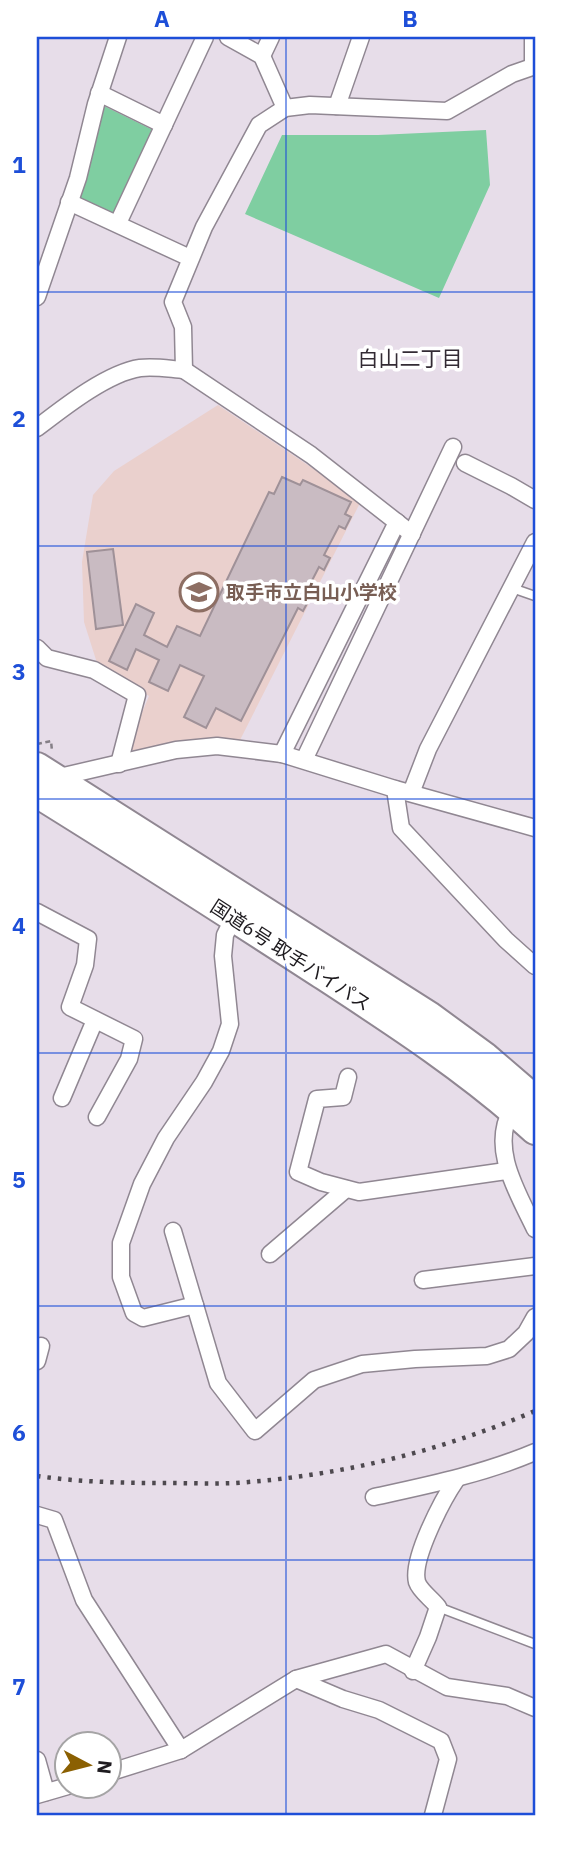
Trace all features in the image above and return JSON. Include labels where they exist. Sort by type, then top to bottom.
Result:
[{"type":"highway","name":"国道6号 取手バイパス","points":[[43,779],[234,917],[524,1105]]},
{"type":"highway","name":"国道6号 取手バイパス","points":[[43,779],[429,1016],[485,1057],[524,1105],[535,1130]]},
{"type":"street","points":[[37,297],[78,178],[99,93],[118,37]]},
{"type":"street","points":[[118,223],[205,37]]},
{"type":"street","points":[[228,37],[262,56],[285,108]]},
{"type":"street","points":[[262,56],[271,37]]},
{"type":"street","points":[[337,106],[361,37]]},
{"type":"street","points":[[184,370],[183,327],[173,302],[190,258],[259,125],[285,108],[310,105],[447,111],[512,74],[534,67],[533,37]]},
{"type":"street","points":[[99,93],[164,125]]},
{"type":"street","points":[[69,202],[190,258]]},
{"type":"street","points":[[37,428],[69,403],[124,372],[142,367],[184,370],[311,455],[412,534]]},
{"type":"street","points":[[304,760],[453,447]]},
{"type":"street","points":[[465,464],[535,500]]},
{"type":"street","points":[[282,754],[397,522]]},
{"type":"street","points":[[535,542],[428,749],[403,791],[401,828],[506,940],[535,966]]},
{"type":"street","points":[[37,648],[47,657],[94,670],[137,695],[119,764]]},
{"type":"street","points":[[43,779],[176,750],[217,747],[282,754],[535,828]]},
{"type":"street","points":[[37,912],[88,939],[85,965],[70,1007],[134,1039],[129,1059],[97,1117]]},
{"type":"street","points":[[195,1305],[143,1318],[134,1313],[121,1277],[121,1243],[142,1184],[166,1139],[204,1082],[230,1024],[223,956],[225,934],[234,917]]},
{"type":"street","points":[[62,1098],[95,1020]]},
{"type":"street","points":[[348,1077],[343,1097],[317,1099],[298,1172],[321,1182],[359,1192],[506,1171]]},
{"type":"street","points":[[524,1105],[505,1121],[506,1171],[535,1229]]},
{"type":"street","points":[[270,1254],[346,1189]]},
{"type":"street","points":[[173,1231],[218,1383],[256,1431],[314,1380],[362,1364],[487,1356],[509,1349],[526,1333],[535,1317]]},
{"type":"street","points":[[424,1280],[535,1266]]},
{"type":"street","points":[[374,1497],[456,1480],[505,1465],[535,1452]]},
{"type":"street","points":[[413,1671],[438,1607],[419,1586],[416,1578],[432,1521],[456,1480]]},
{"type":"street","points":[[37,1515],[54,1520],[84,1600],[181,1750]]},
{"type":"street","points":[[122,1769],[181,1750],[296,1679],[386,1654],[413,1671],[447,1687],[507,1696],[535,1708]]},
{"type":"street","points":[[296,1679],[343,1699],[379,1710],[441,1741],[448,1759],[433,1815]]},
{"type":"street","points":[[37,1760],[41,1794]]},
{"type":"lane","points":[[512,587],[535,596]]},
{"type":"lane","points":[[438,1607],[535,1644]]},
{"type":"shaded area","name":"取手市立白山小学校","points":[[218,405],[348,492],[360,503],[239,742],[186,744],[126,751],[149,696],[97,663],[84,622],[82,562],[93,495],[114,471]]},
{"type":"green space","points":[[104,106],[153,130],[118,223],[69,202]]},
{"type":"green space","points":[[486,130],[490,185],[439,298],[245,214],[282,135],[378,135]]},
{"type":"building","points":[[282,477],[300,485],[303,480],[351,502],[345,514],[351,517],[345,529],[339,526],[324,555],[330,558],[324,570],[319,567],[304,596],[310,598],[303,611],[298,608],[241,721],[216,708],[206,728],[184,717],[204,676],[180,665],[168,691],[149,682],[159,660],[136,649],[127,670],[109,661],[136,604],[154,613],[144,635],[167,647],[177,626],[200,636],[269,492],[274,494]]},
{"type":"building","points":[[113,549],[123,625],[96,629],[87,552]]},
{"type":"railway","points":[[37,1476],[101,1482],[235,1483],[313,1475],[425,1450],[499,1426],[535,1411]]},
{"type":"place","name":"取手市立白山小学校","points":[[199,592]]},
{"type":"district","name":"白山二丁目","points":[[410,358]]}]
